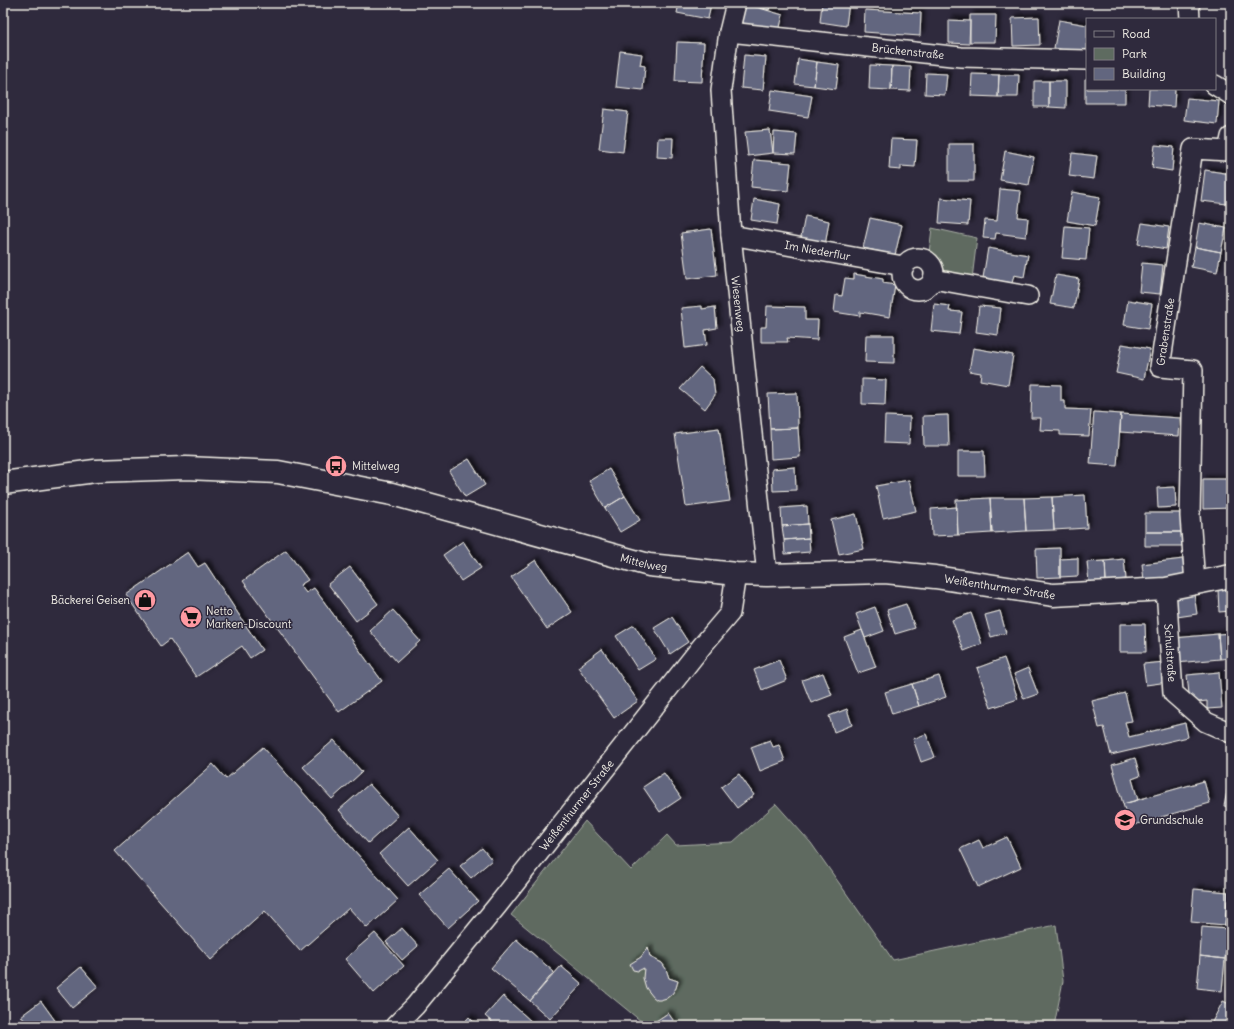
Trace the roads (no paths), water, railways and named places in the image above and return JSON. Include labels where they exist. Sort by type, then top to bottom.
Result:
[{"type":"street","name":"Wiesenweg","points":[[736,3],[729,32],[721,90],[732,235],[767,575]]},
{"type":"street","points":[[1189,3],[1190,18]]},
{"type":"street","name":"Brückenstraße","points":[[729,32],[961,57],[1086,60]]},
{"type":"street","points":[[1216,86],[1231,95]]},
{"type":"street","name":"Grabenstraße","points":[[1195,583],[1190,516],[1193,370],[1160,367],[1193,149],[1228,151],[1231,137]]},
{"type":"street","name":"Im Niederflur","points":[[732,235],[903,266],[911,259],[918,257],[925,260],[933,267],[933,279],[1028,296]]},
{"type":"street","name":"Mittelweg","points":[[3,483],[95,471],[186,468],[278,472],[392,494],[649,565],[736,574],[767,575]]},
{"type":"street","name":"Weißenthurmer Straße","points":[[767,575],[885,572],[935,577],[1053,595],[1166,589],[1231,576]]},
{"type":"street","name":"Weißenthurmer Straße","points":[[395,1026],[415,1006],[497,906],[702,646],[730,613],[736,574]]},
{"type":"street","name":"Schulstraße","points":[[1166,589],[1173,693],[1206,722],[1231,733]]},
{"type":"place","name":"Mittelweg","points":[[336,466]]},
{"type":"place","name":"Bäckerei Geisen","points":[[145,600]]},
{"type":"place","name":"Netto Marken-Discount","points":[[191,617]]},
{"type":"place","name":"Grundschule","points":[[1125,820]]}]
